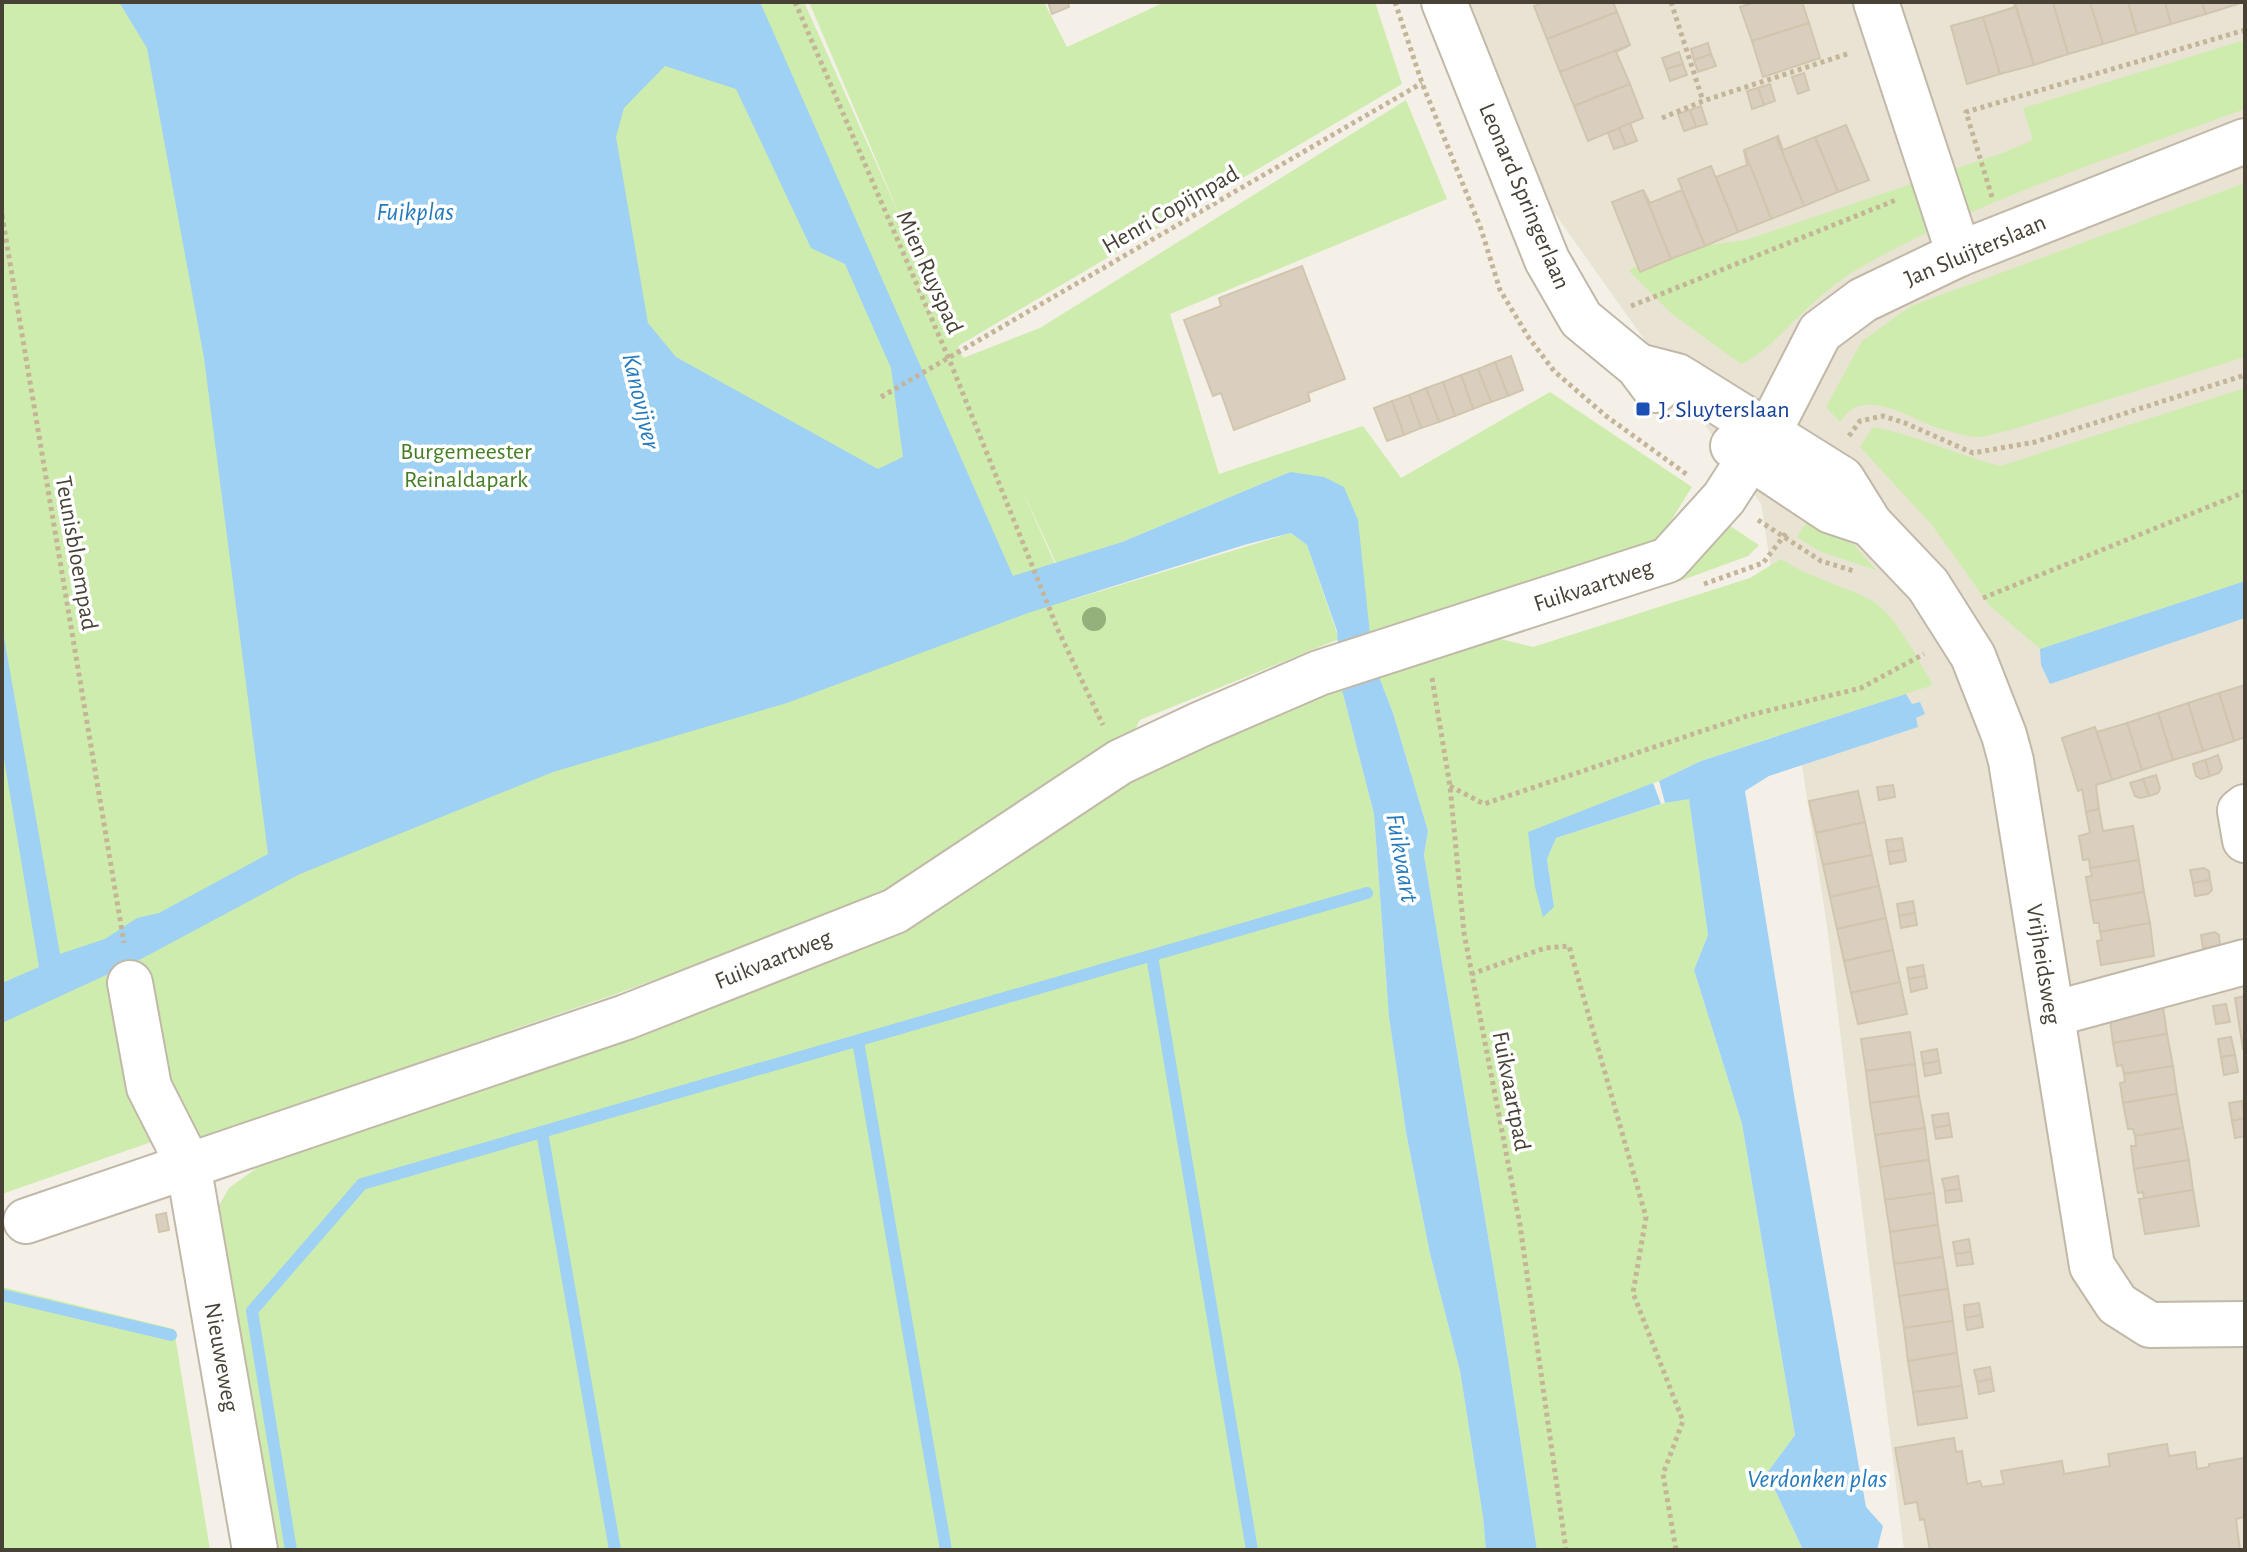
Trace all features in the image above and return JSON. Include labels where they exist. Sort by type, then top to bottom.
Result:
[{"type":"street","name":"Leonard Springerlaan","points":[[1444,2],[1547,260],[1581,319],[1638,366],[1677,376],[1758,444]]},
{"type":"street","points":[[1883,21],[1959,254]]},
{"type":"street","name":"Jan Sluijterslaan","points":[[1758,444],[1803,369],[1820,332],[1863,300],[1959,254],[2245,141]]},
{"type":"street","name":"Vrijheidsweg","points":[[1758,444],[1831,511],[1870,524],[1928,585],[1973,656],[2008,748],[2092,1266],[2117,1304],[2150,1325],[2245,1324]]},
{"type":"street","name":"Fuikvaartweg","points":[[26,1221],[626,1017],[895,911],[1120,762],[1319,673],[1668,560],[1724,498],[1758,444]]},
{"type":"street","points":[[2245,807],[2240,811],[2245,840]]},
{"type":"street","points":[[2053,1014],[2245,962]]},
{"type":"street","name":"Nieuweweg","points":[[130,983],[149,1087],[188,1164],[255,1550]]},
{"type":"path","name":"Mien Ruyspad","points":[[795,2],[949,359],[1058,630],[1120,762]]},
{"type":"path","points":[[1671,2],[1703,101]]},
{"type":"path","points":[[1662,118],[1883,21]]},
{"type":"path","points":[[2004,236],[1966,112],[2245,30]]},
{"type":"path","name":"Henri Copijnpad","points":[[881,397],[1422,83]]},
{"type":"path","points":[[1628,306],[1983,166]]},
{"type":"path","name":"Teunisbloempad","points":[[2,215],[117,898]]},
{"type":"path","points":[[1621,301],[1639,315]]},
{"type":"path","points":[[1450,786],[1484,804],[1750,715],[1861,688],[1960,635],[1974,602],[2245,492]]},
{"type":"path","name":"Fuikvaartpad","points":[[1409,643],[1450,786],[1464,933],[1520,1225],[1566,1550]]},
{"type":"path","points":[[1471,974],[1545,948],[1569,946],[1646,1217],[1633,1293],[1683,1421],[1663,1474],[1676,1550]]},
{"type":"shaded area","points":[[1444,2],[2245,2],[2245,1550],[1904,1550],[1827,926],[1761,504],[1499,135]]},
{"type":"green space","name":"Burgemeester Reinaldapark","points":[[2,2],[804,2],[903,223],[809,2],[1044,2],[1067,47],[1165,2],[1375,2],[1402,84],[958,346],[963,358],[1040,328],[1406,100],[1447,199],[1170,314],[1219,474],[1363,426],[1401,478],[1550,392],[1692,487],[1655,546],[1370,634],[1290,472],[1122,542],[1056,563],[1019,483],[1071,600],[1291,533],[1307,545],[1339,639],[1140,720],[1126,746],[873,901],[200,1138],[166,1086],[160,1139],[2,1194]]},
{"type":"green space","points":[[2245,40],[2245,109],[2003,199],[1909,242],[1844,278],[1768,346],[1741,364],[1672,314],[1629,271],[1657,252],[1746,240],[2005,152],[2033,140],[2023,108]]},
{"type":"green space","points":[[2245,183],[2245,357],[1980,437],[1938,428],[1901,412],[1874,405],[1849,411],[1840,422],[1826,407],[1862,341],[1911,306]]},
{"type":"green space","points":[[2245,388],[2245,581],[2040,649],[1990,606],[1932,525],[1860,447],[1873,427],[2000,466]]},
{"type":"green space","points":[[1812,514],[1854,545],[1876,570],[1821,552],[1797,537]]},
{"type":"green space","points":[[1730,526],[1759,545],[1748,556],[1666,586],[1663,577],[1699,560]]},
{"type":"green space","points":[[1781,559],[1880,607],[1898,627],[1933,685],[1701,761],[1659,781],[1529,832],[1554,907],[1547,859],[1556,838],[1689,798],[1708,935],[1694,970],[1742,1124],[1795,1435],[1767,1473],[1803,1550],[1537,1550],[1502,1319],[1424,855],[1428,831],[1393,713],[1376,669],[1484,635],[1533,647],[1750,578]]},
{"type":"green space","points":[[1340,682],[1374,814],[1389,1016],[1406,1132],[1430,1254],[1460,1371],[1486,1550],[267,1550],[209,1223],[229,1188],[258,1167],[290,1150],[876,932],[1164,755]]},
{"type":"green space","points":[[2,1287],[174,1329],[210,1550],[2,1550]]},
{"type":"water","name":"Fuikplas","points":[[119,2],[760,2],[1013,576],[1122,542],[1290,472],[1324,477],[1344,487],[1358,520],[1376,669],[1393,713],[1428,831],[1424,855],[1502,1319],[1537,1550],[1486,1550],[1460,1371],[1430,1254],[1406,1132],[1389,1017],[1374,814],[1340,682],[1337,631],[1307,545],[1291,533],[1028,613],[787,703],[553,772],[300,874],[143,958],[2,1023],[2,983],[39,967],[2,747],[2,626],[60,954],[105,939],[137,918],[159,913],[268,854],[204,358],[147,48]],"holes":[[[665,66],[736,89],[811,248],[845,264],[891,368],[903,457],[878,469],[676,357],[648,323],[616,137],[624,108]]]},
{"type":"water","points":[[2245,581],[2245,618],[2050,684],[2041,665],[2040,649]]},
{"type":"water","name":"Verdonken plas","points":[[1906,694],[1912,704],[1920,702],[1925,714],[1916,718],[1918,727],[1769,776],[1745,791],[1866,1507],[1883,1526],[1877,1550],[1803,1550],[1767,1473],[1795,1435],[1742,1124],[1694,970],[1708,935],[1689,799],[1665,803],[1659,781],[1701,761]]},
{"type":"water","points":[[1653,783],[1661,804],[1556,838],[1547,859],[1554,907],[1543,917],[1535,887],[1528,832]]},
{"type":"building","points":[[1048,2],[1068,2],[1069,7],[1052,14]]},
{"type":"building","points":[[1545,2],[1613,2],[1617,12],[1547,39],[1534,6]]},
{"type":"building","points":[[1756,2],[1802,2],[1809,23],[1752,41],[1740,7]]},
{"type":"building","points":[[2014,2],[2034,65],[2000,74],[1983,17],[2015,7]]},
{"type":"building","points":[[2015,2],[2053,2],[2068,54],[2034,65]]},
{"type":"building","points":[[2053,2],[2090,2],[2103,44],[2068,54]]},
{"type":"building","points":[[2090,2],[2128,2],[2137,34],[2103,44]]},
{"type":"building","points":[[2128,2],[2165,2],[2171,24],[2137,34]]},
{"type":"building","points":[[2165,2],[2202,2],[2206,14],[2171,24]]},
{"type":"building","points":[[2202,2],[2237,2],[2238,4],[2206,14]]},
{"type":"building","points":[[1617,12],[1630,45],[1560,72],[1547,39]]},
{"type":"building","points":[[1983,17],[2000,74],[1967,84],[1951,26]]},
{"type":"building","points":[[1809,23],[1820,58],[1763,77],[1752,41]]},
{"type":"building","points":[[1708,43],[1711,54],[1694,60],[1691,49]]},
{"type":"building","points":[[1630,45],[1616,52],[1630,84],[1574,106],[1560,72]]},
{"type":"building","points":[[1679,52],[1683,64],[1666,69],[1662,58]]},
{"type":"building","points":[[1711,54],[1716,66],[1698,72],[1694,60]]},
{"type":"building","points":[[1683,64],[1687,75],[1670,81],[1666,69]]},
{"type":"building","points":[[1804,73],[1809,90],[1798,94],[1792,77]]},
{"type":"building","points":[[1630,84],[1643,118],[1588,141],[1574,106]]},
{"type":"building","points":[[1770,84],[1775,101],[1764,105],[1758,88]]},
{"type":"building","points":[[1758,88],[1764,105],[1752,109],[1747,91]]},
{"type":"building","points":[[1701,106],[1707,124],[1696,127],[1690,110]]},
{"type":"building","points":[[1690,110],[1696,127],[1684,131],[1678,114]]},
{"type":"building","points":[[1630,123],[1637,141],[1626,145],[1619,128]]},
{"type":"building","points":[[1846,125],[1869,180],[1838,192],[1815,137]]},
{"type":"building","points":[[1619,128],[1626,145],[1614,149],[1608,133]]},
{"type":"building","points":[[1776,137],[1783,150],[1815,137],[1838,192],[1804,206]]},
{"type":"building","points":[[1776,137],[1804,206],[1771,219],[1744,150]]},
{"type":"building","points":[[1744,150],[1771,219],[1738,232],[1716,177],[1747,165]]},
{"type":"building","points":[[1711,166],[1738,232],[1705,246],[1678,179]]},
{"type":"building","points":[[1643,190],[1671,259],[1640,272],[1612,202]]},
{"type":"building","points":[[1643,190],[1650,203],[1682,190],[1705,246],[1671,259]]},
{"type":"building","points":[[1302,266],[1345,379],[1308,393],[1310,401],[1234,430],[1221,393],[1213,396],[1184,320],[1221,306],[1219,298]]},
{"type":"building","points":[[1511,356],[1523,390],[1508,396],[1495,362]]},
{"type":"building","points":[[1495,362],[1508,396],[1491,402],[1478,369]]},
{"type":"building","points":[[1478,369],[1491,402],[1473,409],[1461,375]]},
{"type":"building","points":[[1461,375],[1473,409],[1455,416],[1443,382]]},
{"type":"building","points":[[1443,382],[1455,416],[1439,422],[1426,388]]},
{"type":"building","points":[[1426,388],[1439,422],[1421,428],[1409,395]]},
{"type":"building","points":[[1409,395],[1421,428],[1404,435],[1392,401]]},
{"type":"building","points":[[1392,401],[1404,435],[1387,441],[1374,408]]},
{"type":"building","points":[[2245,685],[2245,737],[2234,741],[2219,693]]},
{"type":"building","points":[[2219,693],[2234,741],[2203,751],[2188,703]]},
{"type":"building","points":[[2188,703],[2203,751],[2173,760],[2158,713]]},
{"type":"building","points":[[2158,713],[2173,760],[2142,770],[2127,723]]},
{"type":"building","points":[[2127,723],[2142,770],[2112,780],[2097,732]]},
{"type":"building","points":[[2095,727],[2112,780],[2096,785],[2099,809],[2086,812],[2082,789],[2078,791],[2062,738]]},
{"type":"building","points":[[2218,755],[2222,768],[2219,773],[2210,776],[2205,760]]},
{"type":"building","points":[[2205,760],[2210,776],[2201,779],[2196,776],[2193,764]]},
{"type":"building","points":[[2156,775],[2160,788],[2158,793],[2149,796],[2143,779]]},
{"type":"building","points":[[2143,779],[2149,796],[2140,798],[2135,796],[2130,783]]},
{"type":"building","points":[[1893,785],[1895,797],[1879,800],[1877,787]]},
{"type":"building","points":[[1858,791],[1865,822],[1816,833],[1809,801]]},
{"type":"building","points":[[2099,809],[2103,831],[2133,826],[2139,860],[2090,868],[2089,859],[2083,860],[2079,836],[2090,833],[2086,812]]},
{"type":"building","points":[[1865,822],[1872,855],[1823,865],[1816,833]]},
{"type":"building","points":[[1902,838],[1904,850],[1888,852],[1886,840]]},
{"type":"building","points":[[1904,850],[1906,861],[1890,864],[1888,852]]},
{"type":"building","points":[[1872,855],[1879,886],[1830,897],[1823,865]]},
{"type":"building","points":[[2139,860],[2144,892],[2090,901],[2086,877],[2092,876],[2090,868]]},
{"type":"building","points":[[2204,868],[2209,871],[2210,880],[2193,883],[2190,870]]},
{"type":"building","points":[[2210,880],[2212,890],[2208,894],[2195,896],[2193,883]]},
{"type":"building","points":[[1879,886],[1886,918],[1837,929],[1830,897]]},
{"type":"building","points":[[2144,892],[2150,923],[2100,932],[2099,923],[2094,923],[2090,901]]},
{"type":"building","points":[[1913,901],[1915,913],[1899,916],[1897,904]]},
{"type":"building","points":[[1915,913],[1917,925],[1901,928],[1899,916]]},
{"type":"building","points":[[1886,918],[1893,950],[1844,961],[1837,929]]},
{"type":"building","points":[[2150,923],[2154,956],[2101,965],[2097,941],[2102,940],[2100,932]]},
{"type":"building","points":[[2215,932],[2219,935],[2220,945],[2203,948],[2201,935]]},
{"type":"building","points":[[1893,950],[1900,982],[1851,993],[1844,961]]},
{"type":"building","points":[[1923,965],[1925,976],[1909,979],[1907,968]]},
{"type":"building","points":[[1925,976],[1927,988],[1911,992],[1909,979]]},
{"type":"building","points":[[1900,982],[1907,1014],[1858,1024],[1851,993]]},
{"type":"building","points":[[2245,996],[2245,1049],[2243,1049],[2235,998]]},
{"type":"building","points":[[2162,1000],[2167,1034],[2113,1043],[2110,1020]]},
{"type":"building","points":[[2226,1004],[2230,1022],[2216,1024],[2213,1006]]},
{"type":"building","points":[[1910,1032],[1915,1064],[1866,1071],[1861,1039]]},
{"type":"building","points":[[2167,1034],[2173,1066],[2124,1074],[2122,1065],[2117,1066],[2113,1043]]},
{"type":"building","points":[[2231,1037],[2235,1055],[2221,1057],[2218,1039]]},
{"type":"building","points":[[1937,1049],[1939,1061],[1923,1064],[1921,1052]]},
{"type":"building","points":[[2235,1055],[2238,1072],[2224,1075],[2221,1057]]},
{"type":"building","points":[[1939,1061],[1941,1073],[1925,1076],[1923,1064]]},
{"type":"building","points":[[1915,1064],[1919,1096],[1870,1103],[1866,1071]]},
{"type":"building","points":[[2173,1066],[2177,1094],[2123,1103],[2120,1083],[2125,1082],[2124,1074]]},
{"type":"building","points":[[2177,1094],[2183,1128],[2135,1136],[2133,1129],[2128,1129],[2123,1103]]},
{"type":"building","points":[[1919,1096],[1925,1128],[1875,1135],[1870,1103]]},
{"type":"building","points":[[2242,1101],[2245,1118],[2232,1121],[2229,1103]]},
{"type":"building","points":[[1948,1113],[1950,1125],[1934,1128],[1932,1115]]},
{"type":"building","points":[[2245,1118],[2245,1136],[2235,1138],[2232,1121]]},
{"type":"building","points":[[1950,1125],[1952,1137],[1936,1139],[1934,1128]]},
{"type":"building","points":[[1925,1128],[1929,1160],[1880,1167],[1875,1135]]},
{"type":"building","points":[[2183,1128],[2189,1160],[2134,1169],[2131,1146],[2136,1146],[2135,1136]]},
{"type":"building","points":[[1929,1160],[1934,1193],[1885,1200],[1880,1167]]},
{"type":"building","points":[[2189,1160],[2193,1190],[2144,1198],[2143,1192],[2138,1193],[2134,1169]]},
{"type":"building","points":[[1958,1176],[1960,1189],[1945,1191],[1942,1179]]},
{"type":"building","points":[[1960,1189],[1962,1201],[1946,1203],[1945,1191]]},
{"type":"building","points":[[2193,1190],[2199,1226],[2145,1234],[2139,1199]]},
{"type":"building","points":[[1934,1193],[1938,1225],[1890,1232],[1885,1200]]},
{"type":"building","points":[[166,1213],[169,1230],[159,1232],[156,1215]]},
{"type":"building","points":[[1938,1225],[1943,1257],[1894,1264],[1890,1232]]},
{"type":"building","points":[[1969,1239],[1971,1252],[1955,1254],[1953,1242]]},
{"type":"building","points":[[1971,1252],[1973,1264],[1957,1266],[1955,1254]]},
{"type":"building","points":[[1943,1257],[1948,1289],[1899,1296],[1894,1264]]},
{"type":"building","points":[[1948,1289],[1953,1321],[1904,1328],[1899,1296]]},
{"type":"building","points":[[1979,1303],[1981,1315],[1965,1318],[1964,1305]]},
{"type":"building","points":[[1981,1315],[1983,1327],[1967,1330],[1965,1318]]},
{"type":"building","points":[[1953,1321],[1957,1353],[1908,1361],[1904,1328]]},
{"type":"building","points":[[1957,1353],[1962,1386],[1913,1392],[1908,1361]]},
{"type":"building","points":[[1990,1367],[1992,1379],[1977,1382],[1974,1370]]},
{"type":"building","points":[[1992,1379],[1994,1391],[1979,1394],[1977,1382]]},
{"type":"building","points":[[1962,1386],[1967,1418],[1918,1425],[1913,1392]]},
{"type":"building","points":[[1954,1438],[1956,1452],[1962,1451],[1967,1484],[1980,1481],[1982,1487],[2004,1484],[2001,1471],[2062,1461],[2064,1474],[2110,1466],[2108,1454],[2167,1444],[2169,1456],[2195,1452],[2197,1469],[2244,1458],[2245,1517],[2236,1519],[2240,1550],[1930,1550],[1917,1502],[1905,1504],[1895,1448]]},
{"type":"waterway","points":[[291,1550],[252,1311],[362,1184],[1367,893]]},
{"type":"waterway","points":[[1152,956],[1252,1550]]},
{"type":"waterway","points":[[858,1041],[946,1550]]},
{"type":"waterway","points":[[542,1132],[615,1550]]},
{"type":"waterway","points":[[2,1295],[171,1335]]},
{"type":"place","name":"J. Sluyterslaan","points":[[1643,409]]},
{"type":"water label","name":"Kanovijver","points":[[642,401]]},
{"type":"water label","name":"Fuikvaart","points":[[1403,858]]}]
